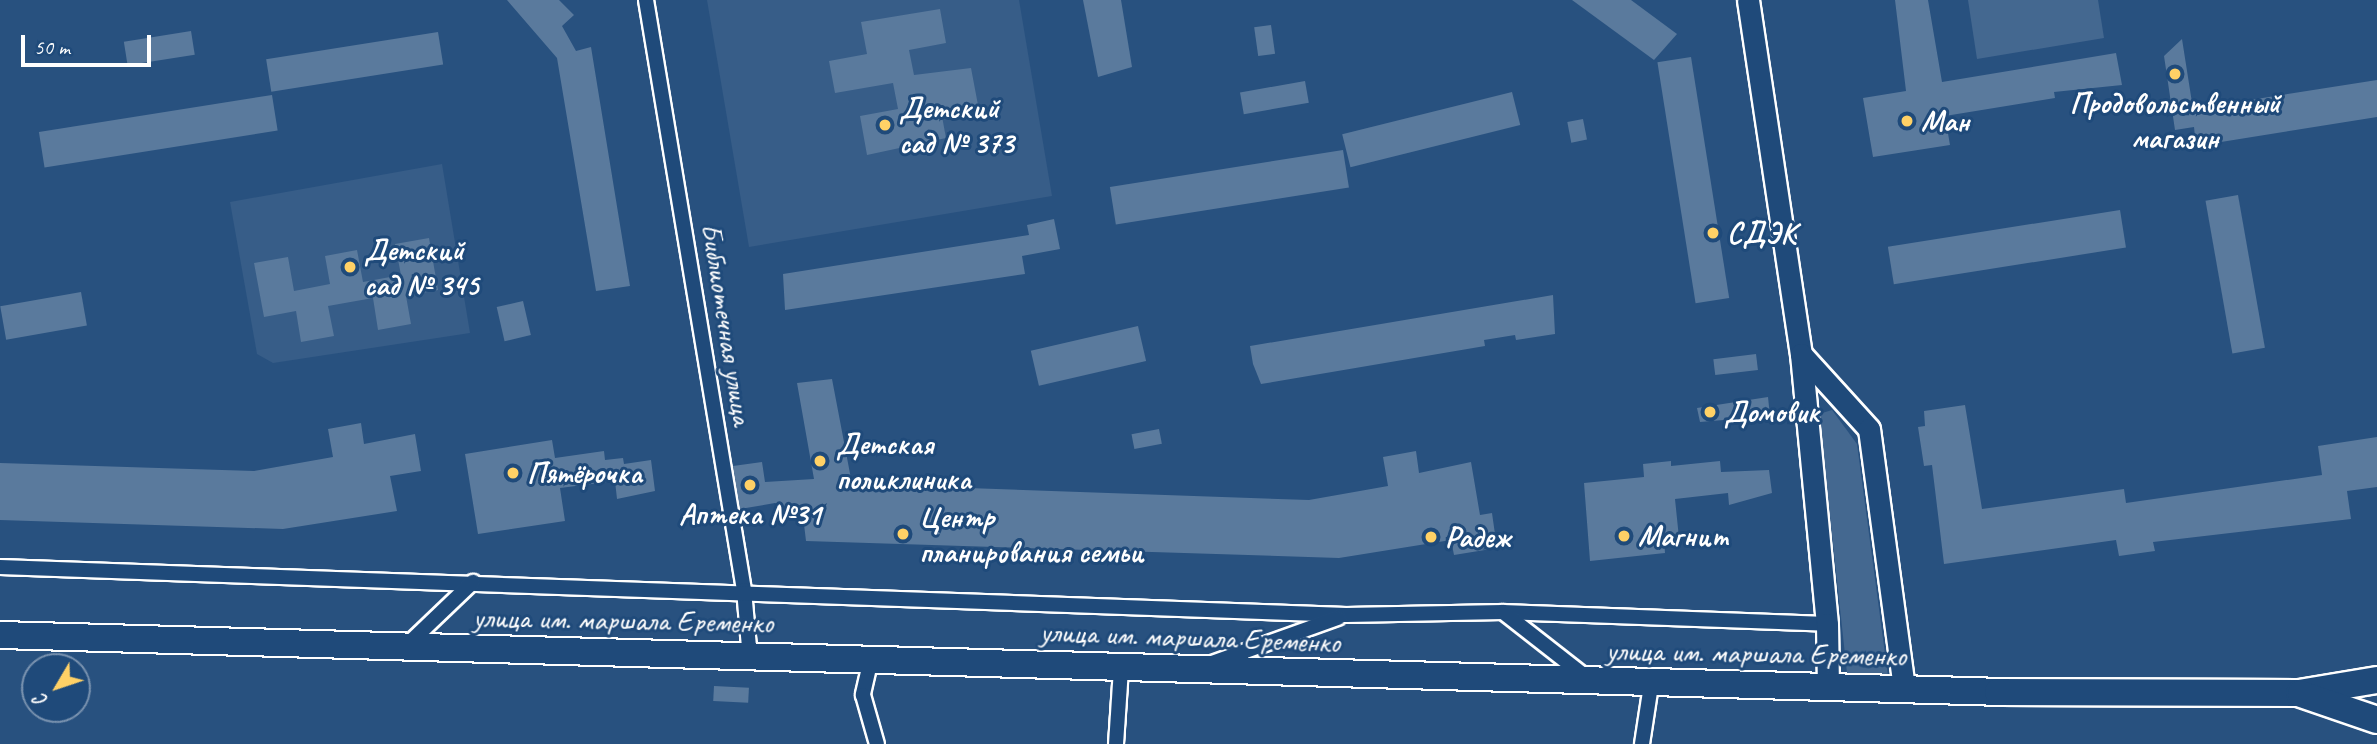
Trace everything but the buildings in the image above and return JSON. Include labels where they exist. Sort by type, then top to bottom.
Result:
[{"type":"highway","name":"улица им. маршала Еременко","points":[[0,635],[750,658],[872,659],[1651,685],[2299,693],[2377,680]]},
{"type":"highway","points":[[2299,693],[2377,720]]},
{"type":"main road","points":[[1748,0],[1801,354],[1827,624],[1828,687]]},
{"type":"main road","points":[[1801,354],[1869,429],[1904,689]]},
{"type":"street","name":"Библиотечная улица","points":[[646,0],[744,590],[750,658]]},
{"type":"street","points":[[0,568],[744,590],[1346,615],[1503,612],[1827,624]]},
{"type":"street","points":[[405,647],[473,582]]},
{"type":"street","points":[[1503,612],[1592,682]]},
{"type":"street","points":[[1193,670],[1346,615]]},
{"type":"street","points":[[872,659],[863,695],[877,744]]},
{"type":"street","points":[[1116,744],[1121,668]]},
{"type":"street","points":[[1642,744],[1651,685]]},
{"type":"shaded area","name":"Детский сад № 373","points":[[707,0],[1019,0],[1052,196],[749,247]]},
{"type":"shaded area","points":[[1968,0],[2098,0],[2104,38],[1977,59]]},
{"type":"shaded area","name":"Детский сад № 345","points":[[442,164],[470,333],[273,363],[257,354],[230,202]]},
{"type":"shaded area","points":[[1832,410],[1857,444],[1888,676],[1847,673],[1819,414]]},
{"type":"place","name":"Продовольственный магазин","points":[[2175,74]]},
{"type":"place","name":"Ман","points":[[1907,121]]},
{"type":"place","name":"Детский сад № 373","points":[[885,125]]},
{"type":"place","name":"СДЭК","points":[[1713,233]]},
{"type":"place","name":"Детский сад № 345","points":[[350,267]]},
{"type":"place","name":"Домовик","points":[[1710,412]]},
{"type":"place","name":"Детская поликлиника","points":[[820,461]]},
{"type":"place","name":"Пятёрочка","points":[[513,473]]},
{"type":"place","name":"Аптека №31","points":[[750,485]]},
{"type":"place","name":"Центр планирования семьи","points":[[903,534]]},
{"type":"place","name":"Магнит","points":[[1624,536]]},
{"type":"place","name":"Радеж","points":[[1431,537]]}]
